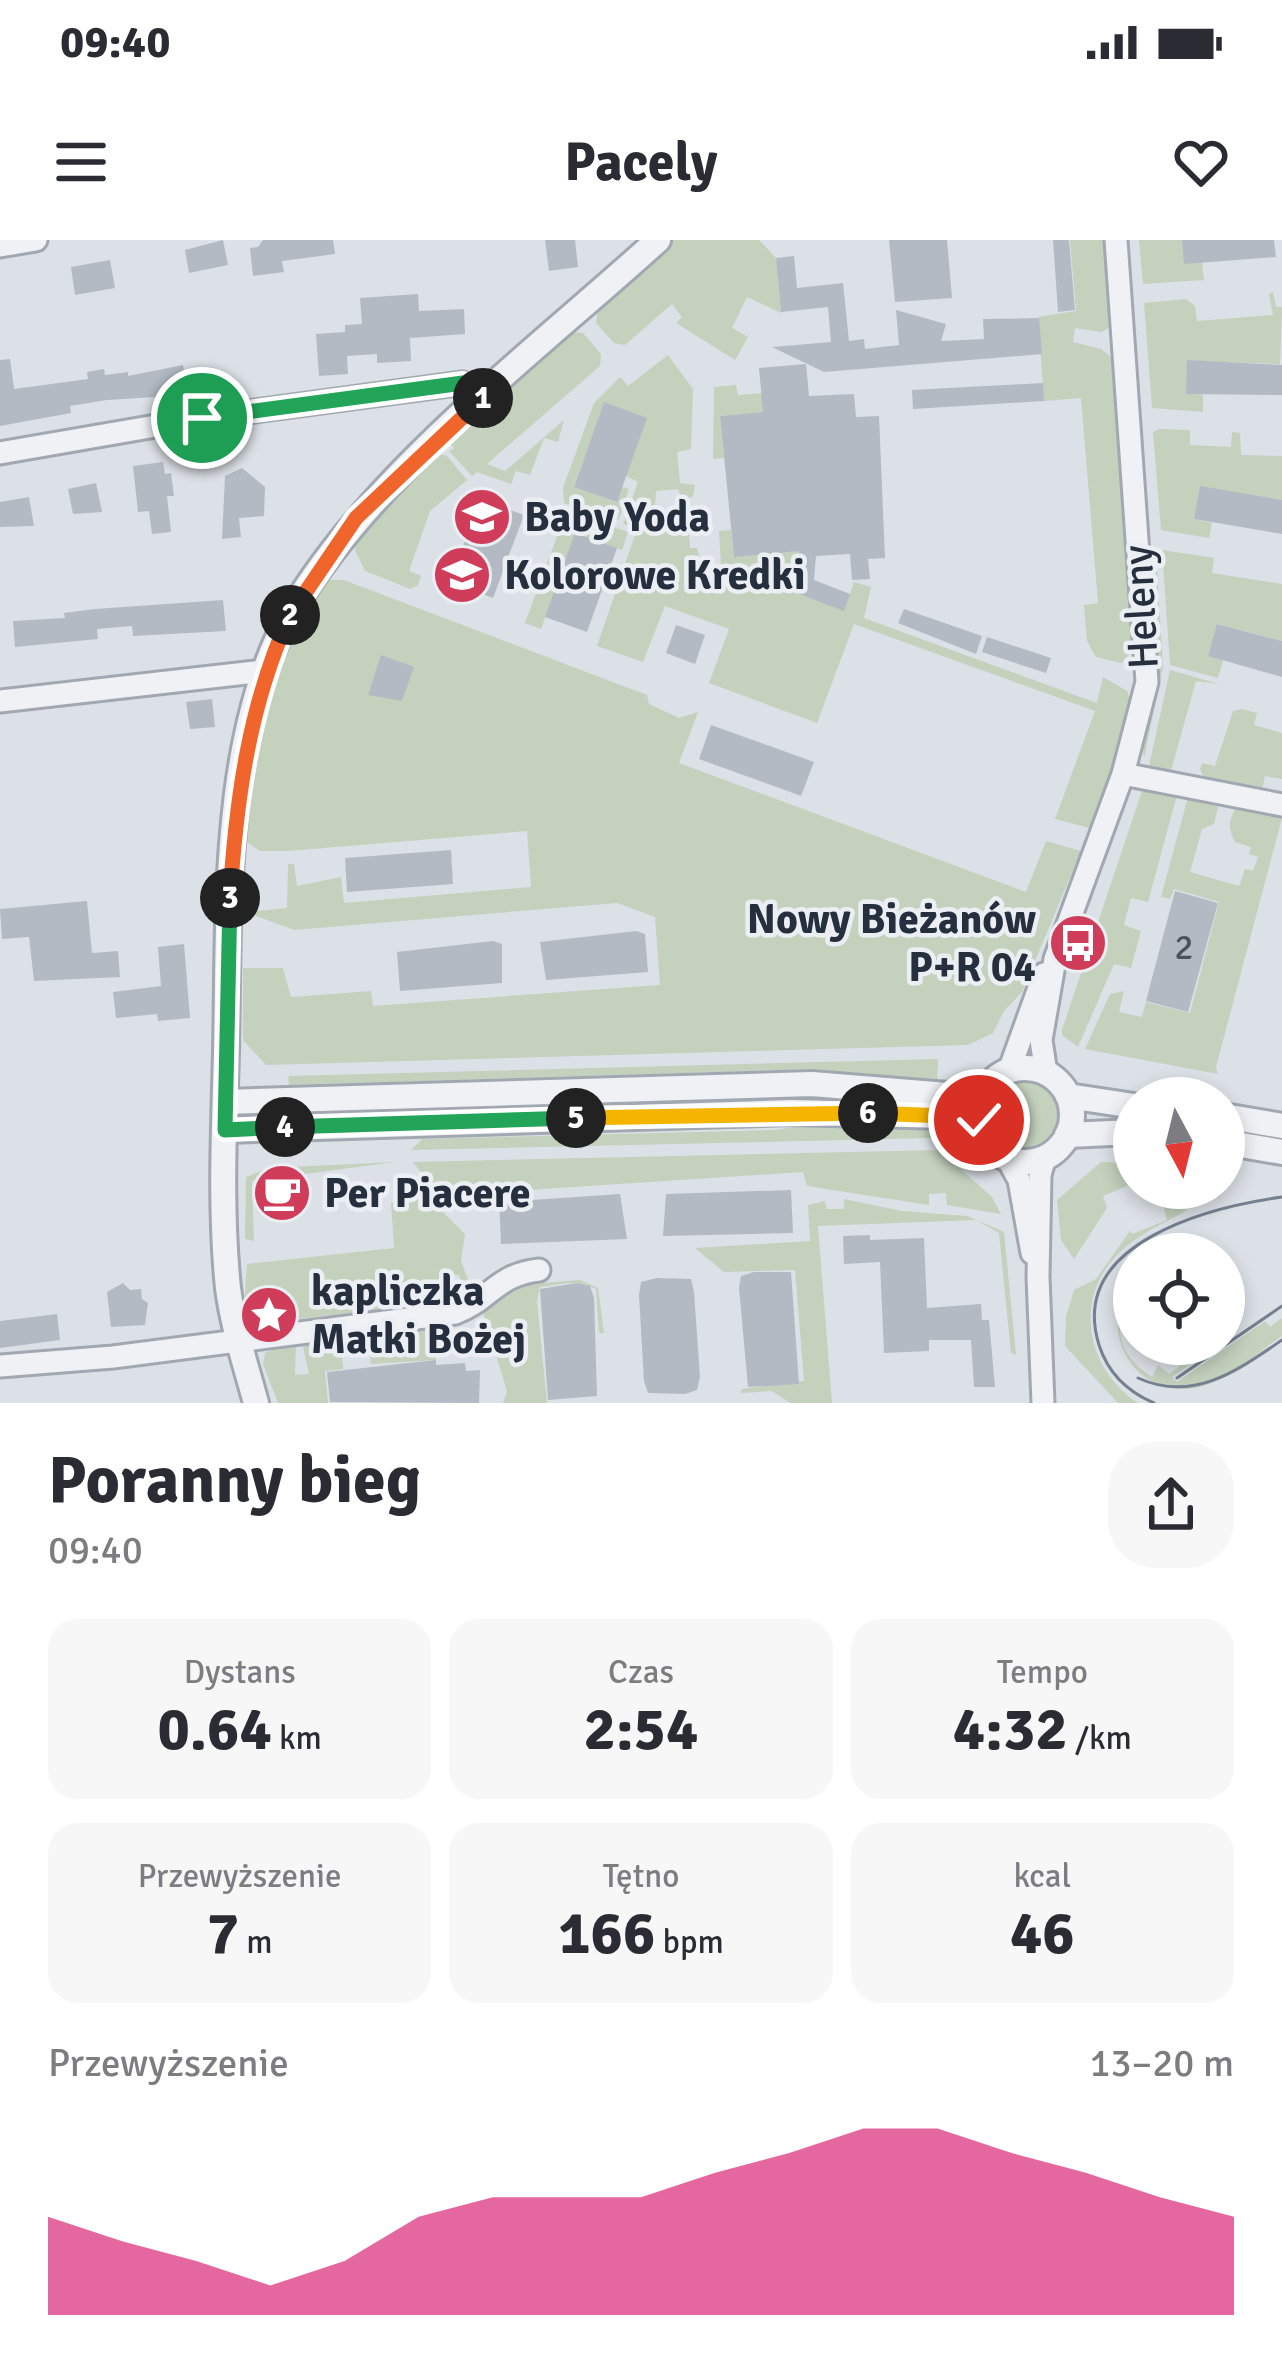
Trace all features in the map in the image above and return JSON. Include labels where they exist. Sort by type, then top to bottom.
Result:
[{"type":"street","points":[[0,246],[37,240]]},
{"type":"street","points":[[256,1403],[229,1294],[223,1231],[232,861],[243,768],[264,671],[292,610],[356,518],[658,240]]},
{"type":"street","name":"Heleny","points":[[1009,1071],[1020,1048],[1027,1012],[1055,959],[1123,774],[1147,682],[1116,240]]},
{"type":"street","points":[[0,453],[202,418],[463,383],[485,396]]},
{"type":"street","points":[[0,701],[264,671]]},
{"type":"street","points":[[1123,774],[1282,805]]},
{"type":"street","name":"Heleny","points":[[1046,1073],[1041,1040],[1055,959]]},
{"type":"street","points":[[1037,1277],[1022,1192],[1007,1158],[988,1143],[980,1128],[979,1105],[985,1091],[1009,1071],[1028,1068],[1046,1073],[1068,1096],[1072,1119],[1067,1135],[1045,1157],[1040,1175],[1037,1277],[1042,1403]]},
{"type":"street","points":[[225,1102],[812,1084],[947,1095],[985,1091]]},
{"type":"street","points":[[1068,1096],[1113,1103]]},
{"type":"street","points":[[225,1130],[792,1112],[946,1116],[980,1128]]},
{"type":"street","points":[[1245,1120],[1282,1126]]},
{"type":"street","points":[[1067,1135],[1113,1133]]},
{"type":"street","points":[[1245,1146],[1282,1152]]},
{"type":"street","points":[[1007,1158],[1045,1157]]},
{"type":"street","points":[[0,1366],[112,1357],[455,1313],[507,1276],[538,1270]]},
{"type":"green space","points":[[673,240],[759,240],[776,258],[781,313],[747,297],[732,328],[748,337],[735,360],[676,323],[682,317],[672,304],[625,345],[614,343],[596,323],[598,308]]},
{"type":"green space","points":[[1070,240],[1107,240],[1112,326],[1101,332],[1075,328],[1073,342],[1101,349],[1115,360],[1136,647],[1121,663],[1096,657],[1087,641],[1084,605],[1098,603],[1081,398],[1044,401],[1038,317],[1076,311]]},
{"type":"green space","points":[[1139,240],[1182,240],[1202,263],[1204,280],[1143,284]]},
{"type":"green space","points":[[1273,292],[1276,307],[1282,307],[1280,364],[1188,361],[1186,393],[1203,395],[1203,412],[1152,408],[1144,303],[1186,299],[1195,306],[1197,321],[1273,315],[1269,294]]},
{"type":"green space","points":[[573,332],[583,333],[601,354],[600,366],[487,464],[505,471],[564,420],[558,442],[544,438],[530,475],[516,471],[511,484],[477,472],[472,476],[449,451],[454,448],[450,443]]},
{"type":"green space","points":[[668,355],[693,389],[691,449],[677,452],[680,483],[695,485],[693,496],[683,502],[678,489],[656,491],[654,521],[623,525],[638,482],[626,476],[604,403],[574,486],[616,502],[622,487],[629,489],[619,519],[564,503],[563,488],[594,403],[620,377],[628,386]]},
{"type":"green space","points":[[736,385],[738,395],[787,391],[801,531],[794,592],[844,610],[854,582],[871,587],[864,618],[1097,703],[1103,677],[1127,691],[1132,705],[1097,830],[1055,819],[1095,711],[854,624],[817,723],[709,683],[729,629],[665,606],[643,662],[597,646],[637,529],[686,524],[696,533],[689,534],[690,548],[721,566],[719,531],[731,530],[734,557],[766,412],[720,416],[724,458],[713,459],[714,387]]},
{"type":"green space","points":[[1190,430],[1190,445],[1231,447],[1232,432],[1240,433],[1241,455],[1282,456],[1282,500],[1200,487],[1194,519],[1212,523],[1209,538],[1161,530],[1153,432]]},
{"type":"green space","points":[[438,455],[446,455],[467,480],[430,511],[409,571],[421,576],[418,585],[410,589],[365,571],[355,550],[356,537]]},
{"type":"green space","points":[[558,507],[628,532],[622,550],[575,534],[541,629],[525,623],[560,528]]},
{"type":"green space","points":[[1162,550],[1214,558],[1212,573],[1282,584],[1282,641],[1218,624],[1208,655],[1223,660],[1218,678],[1170,665]]},
{"type":"green space","points":[[1156,552],[1163,667],[1144,758],[1142,744],[1156,668],[1149,554]]},
{"type":"green space","points":[[329,580],[344,580],[647,695],[649,704],[679,718],[698,712],[679,763],[1026,892],[1046,841],[1081,851],[1022,992],[1004,1011],[993,1033],[968,1045],[266,1065],[243,1040],[243,968],[283,968],[291,997],[371,991],[373,1006],[660,985],[655,917],[617,903],[294,930],[245,912],[287,908],[288,864],[294,864],[297,886],[341,877],[344,903],[531,887],[527,831],[288,851],[260,851],[244,840],[259,740],[279,661],[310,598]]},
{"type":"green space","points":[[1170,670],[1219,684],[1196,681],[1170,774],[1149,766]]},
{"type":"green space","points":[[1233,711],[1257,713],[1254,725],[1282,733],[1282,779],[1265,776],[1262,791],[1206,781],[1200,769],[1202,763],[1215,766]]},
{"type":"green space","points":[[1142,791],[1177,795],[1148,902],[1131,898],[1124,925],[1141,931],[1131,968],[1114,964],[1078,1047],[1062,1030]]},
{"type":"green space","points":[[1188,797],[1218,807],[1214,824],[1202,829],[1190,872],[1239,886],[1245,869],[1253,871],[1258,857],[1249,854],[1251,847],[1233,838],[1230,821],[1236,808],[1282,818],[1216,1067],[1218,1074],[1085,1049],[1110,994],[1124,991],[1119,1012],[1142,1017],[1146,1002],[1190,1013],[1219,902],[1174,889],[1170,899],[1161,897]]},
{"type":"green space","points":[[938,1059],[937,1086],[817,1069],[289,1085],[288,1076]]},
{"type":"green space","points":[[1025,1080],[1050,1090],[1060,1115],[1050,1140],[1025,1150],[1000,1140],[990,1115],[1000,1090]]},
{"type":"green space","points":[[809,1093],[935,1101],[935,1110],[290,1121],[289,1107]]},
{"type":"green space","points":[[835,1121],[934,1123],[933,1138],[411,1150],[422,1139],[775,1130]]},
{"type":"green space","points":[[939,1150],[992,1197],[1001,1214],[947,1205],[946,1193],[929,1194],[929,1205],[807,1186],[803,1172],[449,1195],[429,1183],[413,1162]]},
{"type":"green space","points":[[395,1162],[252,1181],[254,1241],[245,1239],[246,1177],[268,1168]]},
{"type":"green space","points":[[1101,1162],[1113,1162],[1113,1192],[1103,1196],[1107,1208],[1074,1259],[1061,1240],[1057,1200]]},
{"type":"green space","points":[[417,1186],[465,1234],[461,1261],[473,1293],[465,1300],[459,1275],[445,1275],[449,1304],[441,1303],[439,1292],[397,1296],[397,1307],[274,1322],[272,1311],[251,1313],[245,1296],[247,1264],[394,1248],[391,1202],[404,1208],[404,1188]]},
{"type":"green space","points":[[844,1199],[902,1211],[967,1216],[1004,1232],[1016,1355],[1011,1353],[999,1233],[976,1220],[818,1226],[832,1403],[790,1403],[772,1391],[741,1393],[741,1389],[804,1381],[795,1270],[724,1272],[695,1248],[810,1241],[808,1205],[825,1201],[827,1209],[844,1209]]},
{"type":"green space","points":[[1164,1209],[1186,1209],[1146,1233],[1134,1233],[1167,1220]]},
{"type":"green space","points":[[1113,1255],[1094,1295],[1092,1335],[1107,1373],[1138,1403],[1118,1403],[1065,1346],[1066,1317],[1074,1290],[1096,1279]]},
{"type":"green space","points":[[580,1280],[598,1288],[604,1333],[599,1333],[596,1289],[575,1283],[540,1287],[537,1301],[547,1403],[503,1403],[507,1391],[483,1313],[518,1285]]},
{"type":"green space","points":[[1282,1318],[1282,1336],[1245,1363],[1245,1335],[1265,1321],[1270,1327]]},
{"type":"green space","points":[[433,1328],[436,1360],[371,1364],[368,1335]]},
{"type":"green space","points":[[341,1338],[343,1369],[325,1371],[328,1403],[278,1403],[263,1364],[265,1353],[296,1342],[295,1375],[309,1374],[302,1342]]},
{"type":"green space","points":[[1133,1365],[1152,1377],[1158,1365],[1169,1374],[1189,1365],[1172,1377],[1177,1382],[1202,1365],[1242,1365],[1195,1388],[1152,1382]]},
{"type":"building","points":[[223,240],[228,265],[189,273],[185,250]]},
{"type":"building","points":[[263,240],[333,240],[335,254],[282,261],[284,272],[253,276],[250,248]]},
{"type":"building","points":[[545,240],[575,240],[578,267],[549,271]]},
{"type":"building","points":[[889,240],[947,240],[952,298],[895,302]]},
{"type":"building","points":[[1053,240],[1069,240],[1075,310],[1058,312]]},
{"type":"building","points":[[1182,240],[1274,240],[1276,257],[1184,264]]},
{"type":"building","points":[[794,256],[797,288],[843,283],[849,341],[864,339],[865,349],[899,345],[896,310],[946,324],[941,341],[984,339],[983,319],[1039,318],[1042,354],[824,372],[772,347],[831,342],[828,307],[781,312],[776,258]]},
{"type":"building","points":[[110,260],[115,288],[75,295],[71,267]]},
{"type":"building","points":[[418,294],[419,311],[464,309],[465,334],[410,338],[411,361],[377,363],[377,354],[347,356],[348,374],[319,376],[316,334],[345,332],[345,325],[362,324],[360,298]]},
{"type":"building","points":[[10,359],[14,389],[88,379],[87,372],[104,369],[105,375],[128,372],[128,376],[183,365],[188,395],[70,406],[71,413],[0,426],[0,360]]},
{"type":"building","points":[[1187,360],[1282,365],[1282,395],[1186,394]]},
{"type":"building","points":[[806,364],[809,396],[854,394],[856,417],[879,416],[885,558],[868,559],[870,579],[852,580],[850,554],[816,556],[814,580],[850,594],[844,611],[794,592],[799,551],[734,557],[720,416],[763,412],[759,368]]},
{"type":"building","points":[[1043,383],[1044,401],[913,409],[912,390]]},
{"type":"building","points":[[604,402],[647,418],[617,502],[574,487]]},
{"type":"building","points":[[163,462],[165,474],[171,473],[174,496],[167,496],[171,532],[152,534],[149,511],[138,512],[133,466]]},
{"type":"building","points":[[242,468],[265,487],[264,516],[239,518],[241,537],[222,539],[225,476]]},
{"type":"building","points":[[96,483],[102,512],[73,514],[68,489]]},
{"type":"building","points":[[1200,486],[1282,500],[1282,534],[1194,519]]},
{"type":"building","points":[[29,497],[34,526],[0,527],[0,502]]},
{"type":"building","points":[[480,499],[524,515],[493,598],[450,582]]},
{"type":"building","points":[[575,533],[617,548],[587,632],[545,617]]},
{"type":"building","points":[[223,600],[226,631],[133,636],[132,626],[97,629],[98,639],[15,647],[13,621],[65,618],[64,613],[95,609]]},
{"type":"building","points":[[904,609],[982,636],[976,654],[898,623]]},
{"type":"building","points":[[1217,624],[1282,641],[1282,677],[1208,656]]},
{"type":"building","points":[[676,625],[705,635],[695,664],[666,653]]},
{"type":"building","points":[[987,637],[1051,658],[1046,673],[982,652]]},
{"type":"building","points":[[381,655],[414,667],[402,701],[368,695]]},
{"type":"building","points":[[212,699],[215,727],[190,729],[186,702]]},
{"type":"building","points":[[711,725],[814,762],[801,796],[699,759]]},
{"type":"building","points":[[451,850],[453,884],[347,892],[345,858]]},
{"type":"building","points":[[1175,891],[1218,903],[1188,1012],[1146,1001]]},
{"type":"building","points":[[87,901],[92,953],[118,951],[120,977],[34,981],[29,937],[2,939],[0,909]]},
{"type":"building","points":[[636,931],[645,934],[648,972],[546,980],[540,942]]},
{"type":"building","points":[[493,941],[502,944],[502,983],[400,991],[397,952]]},
{"type":"building","points":[[184,944],[190,1018],[158,1021],[157,1014],[116,1018],[113,992],[161,986],[158,947]]},
{"type":"building","points":[[791,1190],[793,1233],[663,1236],[666,1194]]},
{"type":"building","points":[[620,1194],[627,1239],[501,1244],[499,1198]]},
{"type":"building","points":[[870,1235],[870,1240],[924,1238],[927,1308],[981,1304],[982,1320],[989,1320],[995,1387],[974,1387],[971,1340],[929,1340],[929,1351],[884,1353],[880,1262],[844,1264],[843,1236]]},
{"type":"building","points":[[791,1272],[799,1384],[748,1387],[739,1288],[741,1276]]},
{"type":"building","points":[[691,1279],[700,1377],[697,1390],[685,1394],[648,1393],[644,1381],[639,1295],[641,1282]]},
{"type":"building","points":[[123,1283],[130,1290],[141,1289],[148,1303],[145,1325],[111,1327],[107,1292]]},
{"type":"building","points":[[577,1283],[590,1286],[594,1298],[597,1396],[548,1400],[540,1289]]},
{"type":"building","points":[[57,1314],[60,1340],[0,1348],[0,1321]]},
{"type":"building","points":[[436,1360],[436,1365],[465,1363],[466,1371],[480,1370],[479,1403],[330,1402],[327,1372]]},
{"type":"tram line","points":[[1154,1403],[1120,1380],[1103,1355],[1095,1309],[1104,1280],[1124,1256],[1184,1221],[1282,1197]]},
{"type":"tram line","points":[[1177,1378],[1282,1306]]},
{"type":"tram line","points":[[1138,1378],[1158,1385],[1196,1385],[1231,1372],[1282,1340]]},
{"type":"place","name":"Baby Yoda","points":[[482,517]]},
{"type":"place","name":"Kolorowe Kredki","points":[[462,575]]},
{"type":"place","name":"Nowy Bieżanów P+R 04","points":[[1078,943]]},
{"type":"place","name":"Per Piacere","points":[[282,1193]]},
{"type":"place","name":"kapliczka Matki Bożej","points":[[269,1315]]},
{"type":"route","points":[[202,418],[463,383],[485,396],[356,518],[292,610],[264,671],[243,768],[232,861],[225,1130],[792,1112],[946,1116],[980,1128],[979,1120]]}]
